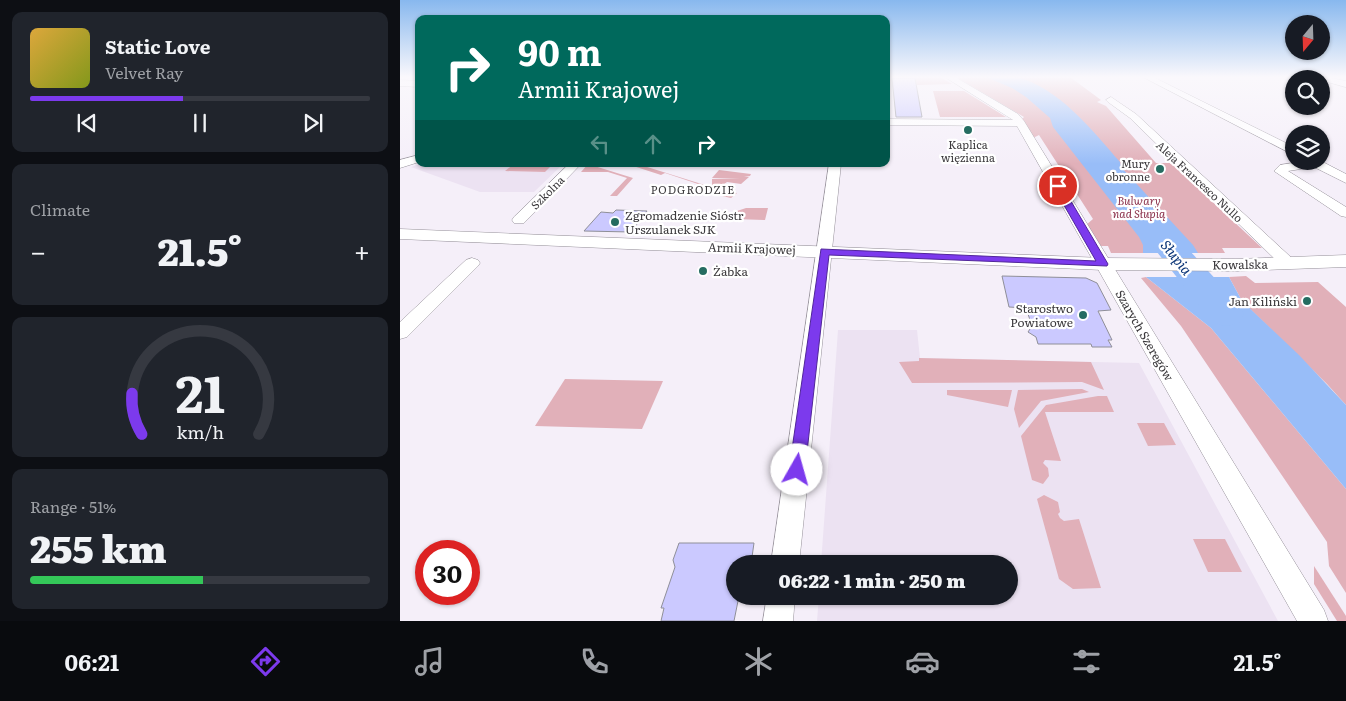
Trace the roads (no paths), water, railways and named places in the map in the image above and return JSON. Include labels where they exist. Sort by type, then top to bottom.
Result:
[{"type":"street","name":"Szarych Szeregów","points":[[997,106],[1014,116],[1020,123],[1313,621]]},
{"type":"street","name":"Aleja Francesco Nullo","points":[[1119,106],[1132,116],[1289,264]]},
{"type":"street","points":[[1204,106],[1285,147]]},
{"type":"street","points":[[890,122],[1020,123]]},
{"type":"street","points":[[400,164],[415,159]]},
{"type":"street","name":"Szkolna","points":[[519,220],[572,167]]},
{"type":"street","points":[[786,555],[835,167]]},
{"type":"street","points":[[1285,168],[1280,171],[1346,213]]},
{"type":"street","points":[[1330,170],[1344,177]]},
{"type":"street","name":"Armii Krajowej","points":[[400,234],[1103,264]]},
{"type":"street","name":"Kowalska","points":[[1103,264],[1236,265],[1346,261]]},
{"type":"street","points":[[400,333],[472,263]]},
{"type":"street","points":[[778,621],[780,605]]},
{"type":"water","points":[[1036,106],[1067,106],[1098,137],[1120,162],[1121,167],[1193,245],[1198,253],[1143,253],[1143,245],[1139,237],[1053,127],[1050,118]]},
{"type":"water","points":[[1146,277],[1229,277],[1242,301],[1299,355],[1346,405],[1346,489],[1211,328]]},
{"type":"waterway","name":"Słupia","points":[[1141,214],[1226,314]]},
{"type":"place","name":"Kaplica więzienna","points":[[968,130]]},
{"type":"place","name":"Mury obronne","points":[[1160,169]]},
{"type":"place","name":"Zgromadzenie Sióstr Urszulanek SJK","points":[[615,222]]},
{"type":"place","name":"Żabka","points":[[703,271]]},
{"type":"place","name":"Jan Kiliński","points":[[1307,301]]},
{"type":"place","name":"Starostwo Powiatowe","points":[[1083,315]]},
{"type":"district","name":"PODGRODZIE","points":[[693,189]]},
{"type":"park label","name":"Bulwary nad Słupią","points":[[1139,206]]}]
